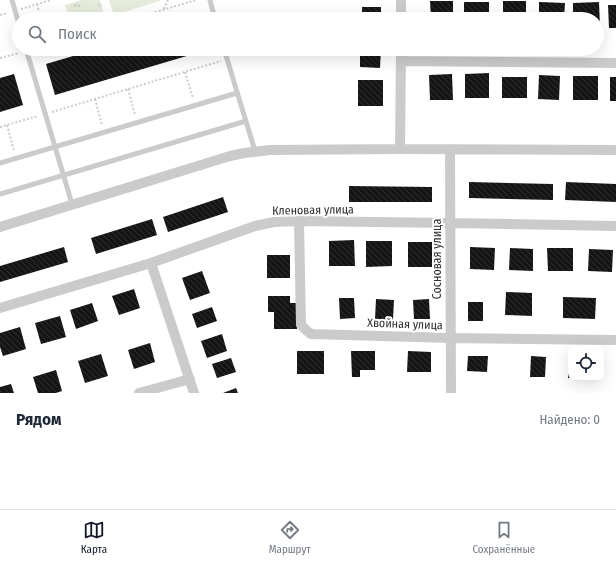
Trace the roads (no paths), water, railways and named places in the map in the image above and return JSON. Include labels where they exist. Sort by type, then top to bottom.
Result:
[{"type":"street","points":[[401,12],[402,0]]},
{"type":"street","points":[[400,149],[401,56]]},
{"type":"street","points":[[401,61],[616,63]]},
{"type":"street","points":[[0,227],[230,156],[255,151],[400,149],[616,150]]},
{"type":"street","name":"Сосновая улица","points":[[450,149],[451,393]]},
{"type":"street","name":"Кленовая улица","points":[[0,308],[151,263],[255,226],[274,222],[299,221],[616,226]]},
{"type":"street","name":"Хвойная улица","points":[[299,221],[301,325],[312,334],[451,338],[616,340]]},
{"type":"street","points":[[151,263],[194,393]]},
{"type":"street","points":[[140,393],[190,379]]},
{"type":"lane","points":[[12,0],[15,12]]},
{"type":"lane","points":[[210,0],[214,12]]},
{"type":"lane","points":[[29,56],[72,204]]},
{"type":"lane","points":[[227,56],[255,151]]},
{"type":"lane","points":[[0,163],[237,92]]},
{"type":"lane","points":[[0,194],[246,121]]}]
